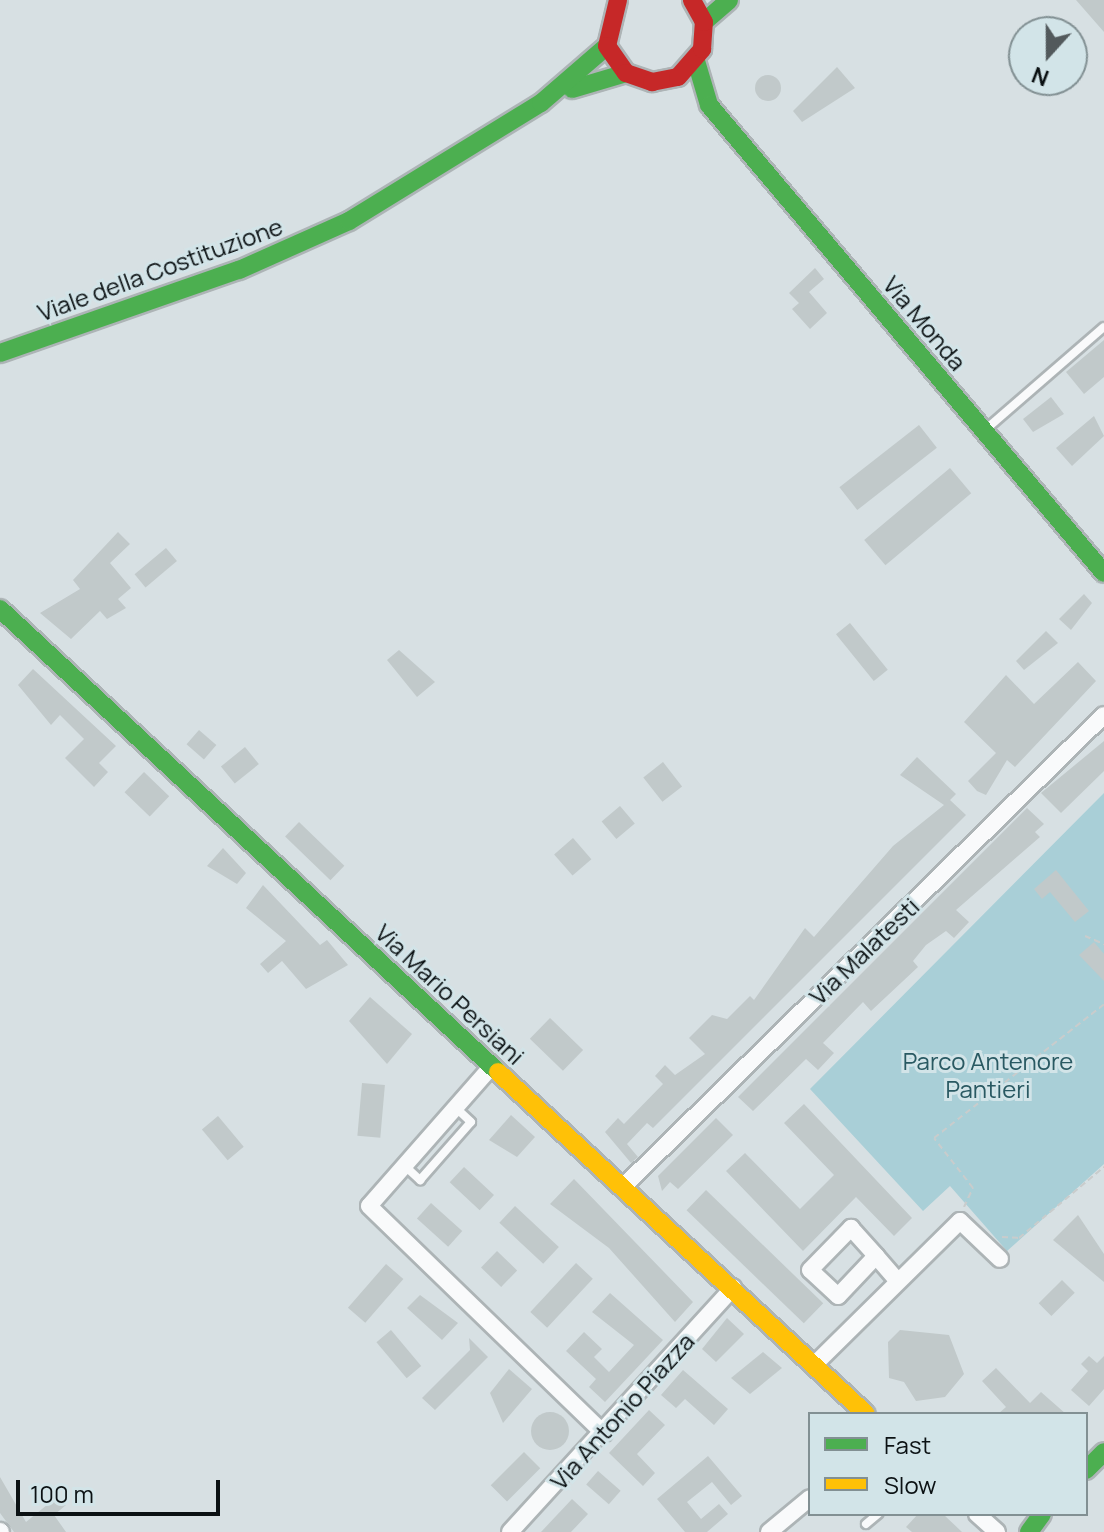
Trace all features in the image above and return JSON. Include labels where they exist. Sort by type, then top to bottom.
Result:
[{"type":"main road","points":[[618,0],[607,46],[626,73]]},
{"type":"main road","points":[[692,0],[704,22]]},
{"type":"main road","points":[[666,81],[696,61],[704,22],[729,0]]},
{"type":"main road","name":"Viale della Costituzione","points":[[0,353],[239,270],[349,221],[541,103],[607,46]]},
{"type":"main road","name":"Via Monda","points":[[696,61],[709,105]]},
{"type":"main road","name":"Viale della Costituzione","points":[[541,103],[626,73]]},
{"type":"main road","name":"Via Monda","points":[[626,73],[666,81],[709,105],[1104,573]]},
{"type":"main road","name":"Via Mario Persiani","points":[[0,609],[864,1412]]},
{"type":"main road","points":[[1088,1468],[1104,1452]]},
{"type":"street","name":"Via Malatesti","points":[[624,1186],[1104,715]]},
{"type":"street","points":[[492,1066],[369,1206],[604,1434]]},
{"type":"street","points":[[814,1365],[960,1221],[995,1254]]},
{"type":"street","points":[[876,1256],[838,1296],[810,1270],[851,1228],[876,1256],[897,1280]]},
{"type":"street","name":"Via Antonio Piazza","points":[[510,1532],[604,1434],[733,1288]]},
{"type":"street","points":[[769,1532],[808,1500]]},
{"type":"street","points":[[979,1516],[997,1532]]},
{"type":"lane","points":[[984,431],[1104,327]]},
{"type":"lane","points":[[866,1524],[876,1516]]},
{"type":"path","points":[[1085,936],[1104,944]]},
{"type":"path","points":[[954,1226],[973,1188],[934,1138],[1104,1004]]},
{"type":"path","points":[[995,1254],[1002,1237],[1019,1238],[1104,1167]]},
{"type":"green space","name":"Parco Antenore Pantieri","points":[[1104,793],[1104,1164],[1007,1251],[950,1186],[923,1211],[810,1089]]},
{"type":"building","points":[[1076,0],[1104,0],[1104,32]]},
{"type":"building","points":[[837,67],[855,88],[802,122],[793,111]]},
{"type":"building","points":[[768,75],[777,79],[781,88],[777,97],[768,101],[759,97],[755,88],[759,79]]},
{"type":"building","points":[[815,268],[824,279],[809,292],[827,313],[810,329],[792,309],[799,303],[789,293]]},
{"type":"building","points":[[1104,340],[1104,377],[1084,394],[1066,372]]},
{"type":"building","points":[[1051,397],[1064,414],[1033,432],[1023,419]]},
{"type":"building","points":[[1094,416],[1104,436],[1072,466],[1056,448]]},
{"type":"building","points":[[919,425],[937,448],[857,510],[839,487]]},
{"type":"building","points":[[950,468],[971,493],[885,565],[864,540]]},
{"type":"building","points":[[118,532],[130,544],[110,563],[131,588],[118,599],[126,608],[107,619],[100,611],[71,639],[40,613],[80,589],[73,580]]},
{"type":"building","points":[[166,548],[177,561],[146,587],[135,574]]},
{"type":"building","points":[[1084,594],[1092,603],[1071,630],[1059,619]]},
{"type":"building","points":[[850,623],[888,670],[874,681],[836,634]]},
{"type":"building","points":[[1046,631],[1058,643],[1024,670],[1016,661]]},
{"type":"building","points":[[399,650],[435,682],[417,697],[387,660]]},
{"type":"building","points":[[1078,662],[1096,681],[1015,767],[1007,760],[986,795],[977,791],[968,781],[996,753],[964,722],[1006,675],[1034,704]]},
{"type":"building","points":[[33,669],[116,746],[99,763],[108,772],[94,787],[65,758],[84,739],[60,715],[51,725],[18,685]]},
{"type":"building","points":[[199,730],[216,745],[204,759],[187,744]]},
{"type":"building","points":[[1104,741],[1104,771],[1061,813],[1041,793]]},
{"type":"building","points":[[245,747],[259,764],[235,784],[221,767]]},
{"type":"building","points":[[917,757],[956,794],[950,800],[966,815],[653,1128],[647,1123],[627,1144],[638,1157],[631,1163],[605,1132],[618,1118],[624,1124],[663,1084],[655,1076],[665,1065],[675,1075],[705,1054],[689,1038],[712,1015],[727,1019],[750,996],[754,1000],[805,928],[814,937],[893,846],[944,805],[900,775]]},
{"type":"building","points":[[663,762],[682,786],[662,802],[643,777]]},
{"type":"building","points":[[144,772],[169,796],[150,816],[125,792]]},
{"type":"building","points":[[620,806],[635,824],[616,839],[602,821]]},
{"type":"building","points":[[1027,808],[1044,824],[1035,832],[1040,837],[956,910],[969,922],[954,938],[946,931],[926,945],[913,961],[918,967],[871,1011],[863,1002],[823,1043],[834,1053],[818,1070],[806,1059],[753,1111],[738,1097]]},
{"type":"building","points":[[299,822],[344,866],[330,880],[285,836]]},
{"type":"building","points":[[573,838],[591,859],[573,876],[554,854]]},
{"type":"building","points":[[223,848],[246,873],[237,884],[207,866]]},
{"type":"building","points":[[1056,870],[1089,911],[1075,922],[1050,892],[1042,899],[1034,889]]},
{"type":"building","points":[[263,885],[320,945],[327,940],[348,965],[306,989],[282,961],[268,973],[260,964],[286,941],[246,908]]},
{"type":"building","points":[[1094,942],[1104,954],[1104,981],[1079,955]]},
{"type":"building","points":[[370,997],[412,1034],[387,1064],[349,1021]]},
{"type":"building","points":[[550,1018],[583,1050],[563,1071],[530,1039]]},
{"type":"building","points":[[362,1083],[385,1085],[380,1138],[357,1136]]},
{"type":"building","points":[[804,1104],[912,1218],[894,1236],[856,1197],[803,1251],[726,1171],[745,1153],[800,1209],[834,1175],[784,1123]]},
{"type":"building","points":[[511,1115],[535,1137],[517,1157],[489,1140]]},
{"type":"building","points":[[218,1116],[244,1147],[228,1160],[202,1129]]},
{"type":"building","points":[[716,1118],[733,1135],[678,1189],[670,1182],[662,1191],[658,1176]]},
{"type":"building","points":[[464,1167],[494,1195],[480,1210],[450,1182]]},
{"type":"building","points":[[574,1179],[693,1302],[675,1322],[609,1248],[550,1204]]},
{"type":"building","points":[[706,1190],[823,1303],[804,1323],[687,1210]]},
{"type":"building","points":[[431,1203],[462,1231],[448,1247],[417,1219]]},
{"type":"building","points":[[515,1206],[559,1247],[543,1264],[499,1223]]},
{"type":"building","points":[[1078,1215],[1104,1254],[1104,1282],[1053,1240]]},
{"type":"building","points":[[497,1251],[517,1270],[501,1287],[481,1268]]},
{"type":"building","points":[[576,1263],[593,1279],[547,1328],[530,1312]]},
{"type":"building","points":[[386,1264],[403,1279],[365,1323],[348,1308]]},
{"type":"building","points":[[1062,1280],[1075,1293],[1051,1316],[1039,1303]]},
{"type":"building","points":[[610,1293],[663,1340],[605,1402],[589,1387],[596,1379],[566,1351],[584,1332],[602,1349],[594,1357],[609,1372],[634,1345],[592,1312]]},
{"type":"building","points":[[420,1295],[458,1323],[442,1340],[407,1308]]},
{"type":"building","points":[[727,1318],[744,1334],[716,1362],[702,1349]]},
{"type":"building","points":[[391,1330],[421,1366],[407,1378],[376,1342]]},
{"type":"building","points":[[900,1330],[949,1335],[964,1374],[945,1397],[916,1401],[904,1382],[889,1378],[888,1342]]},
{"type":"building","points":[[469,1338],[488,1357],[435,1410],[422,1398],[470,1350]]},
{"type":"building","points":[[763,1352],[782,1368],[750,1394],[731,1378]]},
{"type":"building","points":[[1089,1356],[1097,1363],[1104,1356],[1104,1389],[1089,1406],[1071,1390],[1088,1371],[1081,1364]]},
{"type":"building","points":[[996,1368],[1030,1403],[1041,1392],[1064,1412],[1000,1412],[1006,1407],[982,1381]]},
{"type":"building","points":[[509,1369],[532,1389],[503,1423],[490,1393]]},
{"type":"building","points":[[683,1370],[728,1409],[714,1425],[685,1399],[676,1408],[661,1395]]},
{"type":"building","points":[[649,1410],[665,1425],[637,1454],[655,1473],[643,1486],[609,1453]]},
{"type":"building","points":[[550,1412],[563,1418],[569,1431],[563,1444],[550,1450],[537,1444],[531,1431],[537,1418]]},
{"type":"building","points":[[524,1452],[540,1468],[507,1501],[491,1485]]},
{"type":"building","points":[[708,1456],[742,1496],[731,1505],[712,1482],[687,1502],[701,1519],[719,1504],[728,1514],[707,1532],[685,1532],[657,1499]]},
{"type":"building","points":[[598,1471],[621,1491],[609,1504],[586,1485]]},
{"type":"building","points":[[0,1477],[26,1522],[58,1496],[66,1505],[54,1515],[66,1532],[14,1532],[0,1513]]},
{"type":"building","points":[[572,1499],[588,1514],[571,1532],[541,1532]]},
{"type":"building","points":[[916,1516],[945,1516],[962,1532],[912,1532],[906,1527]]},
{"type":"traffic: fast","points":[[704,22],[729,0]]},
{"type":"traffic: fast","points":[[0,353],[239,270],[349,221],[541,103],[607,46]]},
{"type":"traffic: fast","points":[[696,61],[709,105],[1104,573]]},
{"type":"traffic: fast","points":[[572,89],[626,73]]},
{"type":"traffic: fast","points":[[0,609],[498,1072]]},
{"type":"traffic: fast","points":[[1088,1468],[1104,1452]]},
{"type":"traffic: fast","points":[[1029,1532],[1041,1516]]},
{"type":"traffic: slow","points":[[498,1072],[864,1412]]},
{"type":"traffic: jam","points":[[618,0],[607,46],[626,73],[652,82],[678,77],[702,49],[704,22],[692,0]]}]
